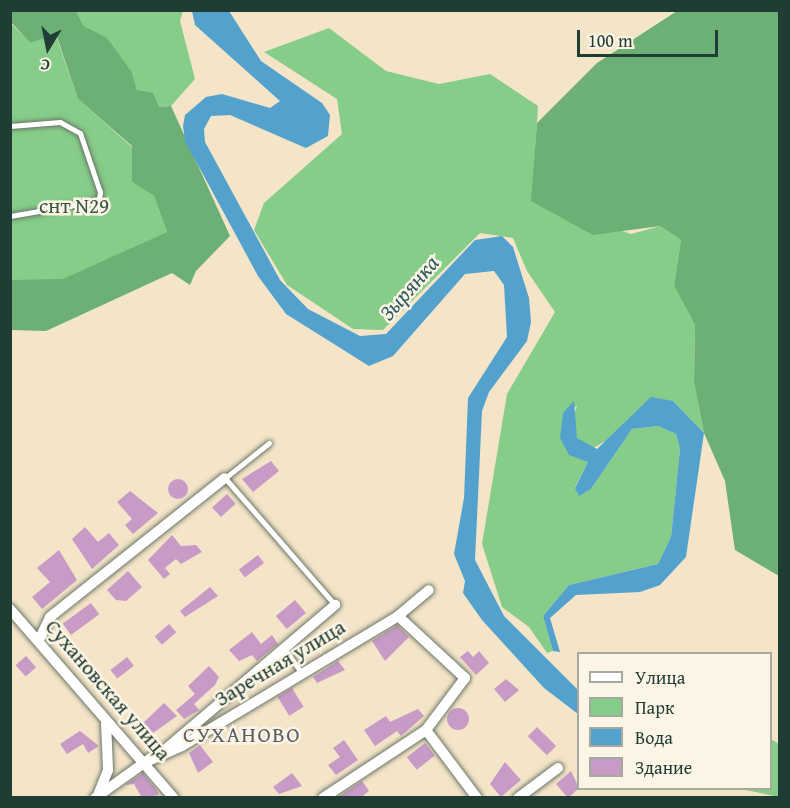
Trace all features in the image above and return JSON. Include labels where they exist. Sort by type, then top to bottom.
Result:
[{"type":"street","points":[[39,640],[50,617],[225,478]]},
{"type":"street","name":"Заречная улица","points":[[146,762],[182,746],[300,671],[398,616],[429,590]]},
{"type":"street","name":"Заречная улица","points":[[96,796],[146,762],[335,605]]},
{"type":"street","name":"Сухановская улица","points":[[10,609],[39,640],[106,722],[146,762],[174,798]]},
{"type":"street","points":[[323,798],[426,730],[465,678],[398,616]]},
{"type":"street","points":[[96,796],[111,748],[106,722]]},
{"type":"street","points":[[426,730],[477,798]]},
{"type":"street","points":[[518,798],[558,768]]},
{"type":"lane","points":[[10,126],[60,122],[74,129],[90,152],[100,192],[99,199],[86,203],[10,216]]},
{"type":"lane","points":[[269,443],[225,478],[335,605]]},
{"type":"lane","points":[[284,648],[300,671]]},
{"type":"green space","points":[[11,10],[76,11],[84,26],[107,38],[132,72],[137,90],[153,93],[159,107],[171,106],[230,236],[196,271],[190,285],[172,273],[46,331],[11,330],[11,280],[63,279],[167,232],[154,196],[132,182],[132,146],[78,99],[56,34],[30,43],[11,22]]},
{"type":"green space","points":[[76,11],[183,11],[180,21],[195,79],[171,106],[159,107],[137,90],[132,72],[107,39],[84,26]]},
{"type":"green space","points":[[677,11],[779,11],[779,576],[735,550],[725,481],[704,433],[694,383],[695,325],[674,286],[681,240],[660,226],[593,235],[531,201],[537,123],[597,63]]},
{"type":"green space","name":"снт N29","points":[[10,22],[30,43],[55,33],[78,99],[132,147],[132,182],[154,196],[167,232],[63,280],[11,280]]},
{"type":"green space","points":[[329,28],[386,71],[439,84],[490,74],[538,106],[532,201],[631,234],[660,226],[681,240],[674,286],[695,325],[694,383],[704,433],[673,401],[590,450],[577,438],[572,420],[577,406],[563,413],[588,462],[575,487],[591,489],[632,429],[658,426],[676,434],[680,449],[671,537],[658,564],[569,585],[543,616],[553,651],[547,653],[529,627],[502,607],[482,544],[507,394],[555,312],[527,271],[513,238],[480,233],[383,330],[353,329],[287,285],[254,230],[264,203],[342,134],[337,99],[264,52]]},
{"type":"green space","points":[[772,740],[779,744],[779,797],[746,790],[772,790]]},
{"type":"water","points":[[192,11],[229,11],[261,61],[322,103],[330,115],[328,136],[306,148],[230,115],[211,116],[204,129],[205,142],[280,280],[308,309],[360,336],[386,334],[475,240],[502,236],[513,247],[529,298],[531,322],[527,341],[489,392],[482,411],[475,560],[504,616],[577,689],[577,713],[544,688],[482,620],[463,593],[465,581],[454,554],[464,498],[468,398],[507,337],[504,285],[494,271],[465,274],[393,356],[369,366],[286,314],[258,276],[185,141],[183,126],[185,115],[206,97],[222,94],[270,108],[280,101],[195,25]]},
{"type":"water","points":[[651,397],[673,401],[704,433],[686,557],[660,585],[640,592],[576,595],[550,618],[560,652],[553,651],[543,616],[569,585],[658,564],[671,537],[680,449],[676,434],[658,426],[632,429],[591,489],[579,496],[575,488],[588,462],[569,455],[560,438],[563,413],[574,401],[577,438],[597,449]]},
{"type":"building","points":[[271,461],[279,471],[253,492],[242,479]]},
{"type":"building","points":[[178,479],[185,482],[188,489],[185,496],[178,499],[171,496],[168,489],[171,482]]},
{"type":"building","points":[[130,491],[158,513],[133,534],[125,525],[132,519],[117,502]]},
{"type":"building","points":[[227,494],[236,504],[221,517],[212,507]]},
{"type":"building","points":[[85,527],[98,542],[109,533],[119,545],[92,569],[72,539]]},
{"type":"building","points":[[172,535],[181,546],[196,545],[202,552],[181,564],[176,559],[165,568],[170,574],[164,579],[148,560]]},
{"type":"building","points":[[59,550],[77,580],[42,609],[32,597],[50,582],[37,568]]},
{"type":"building","points":[[258,555],[264,563],[245,577],[239,569]]},
{"type":"building","points":[[128,571],[142,587],[126,601],[116,600],[107,590]]},
{"type":"building","points":[[210,587],[218,596],[185,617],[180,611]]},
{"type":"building","points":[[295,600],[306,613],[287,629],[276,616]]},
{"type":"building","points":[[91,603],[99,614],[71,635],[63,624]]},
{"type":"building","points":[[169,624],[176,632],[162,645],[155,636]]},
{"type":"building","points":[[397,625],[409,637],[385,661],[372,641]]},
{"type":"building","points":[[252,632],[261,644],[272,635],[278,644],[257,661],[252,655],[239,661],[229,650]]},
{"type":"building","points":[[468,651],[473,657],[479,651],[489,663],[476,675],[460,657]]},
{"type":"building","points":[[26,656],[36,667],[26,677],[16,665]]},
{"type":"building","points":[[127,657],[134,666],[117,679],[110,670]]},
{"type":"building","points":[[338,661],[345,670],[317,683],[313,677]]},
{"type":"building","points":[[209,666],[219,677],[215,685],[194,704],[199,710],[184,719],[176,710],[195,694],[188,686]]},
{"type":"building","points":[[506,679],[519,690],[505,702],[494,689]]},
{"type":"building","points":[[292,688],[304,707],[289,716],[278,697]]},
{"type":"building","points":[[164,703],[177,716],[153,733],[143,723]]},
{"type":"building","points":[[458,708],[466,711],[469,719],[466,727],[458,730],[450,727],[447,719],[450,711]]},
{"type":"building","points":[[418,709],[424,716],[401,736],[397,731],[375,746],[364,730],[386,716],[390,722]]},
{"type":"building","points":[[537,727],[556,746],[547,755],[528,736]]},
{"type":"building","points":[[80,731],[99,746],[88,753],[83,744],[67,754],[60,744]]},
{"type":"building","points":[[344,740],[358,760],[336,775],[328,765],[340,757],[333,748]]},
{"type":"building","points":[[425,743],[435,756],[417,770],[407,757]]},
{"type":"building","points":[[200,745],[213,762],[198,773],[189,753]]},
{"type":"building","points":[[505,762],[521,780],[501,797],[490,784]]},
{"type":"building","points":[[571,771],[577,784],[577,790],[568,798],[556,784]]},
{"type":"building","points":[[143,773],[159,795],[142,798],[134,784],[125,785]]},
{"type":"building","points":[[292,773],[302,786],[279,794],[273,787]]},
{"type":"building","points":[[362,781],[369,791],[360,798],[337,798]]},
{"type":"district","name":"СУХАНОВО","points":[[242,735]]},
{"type":"water label","name":"Зырянка","points":[[409,288]]}]
